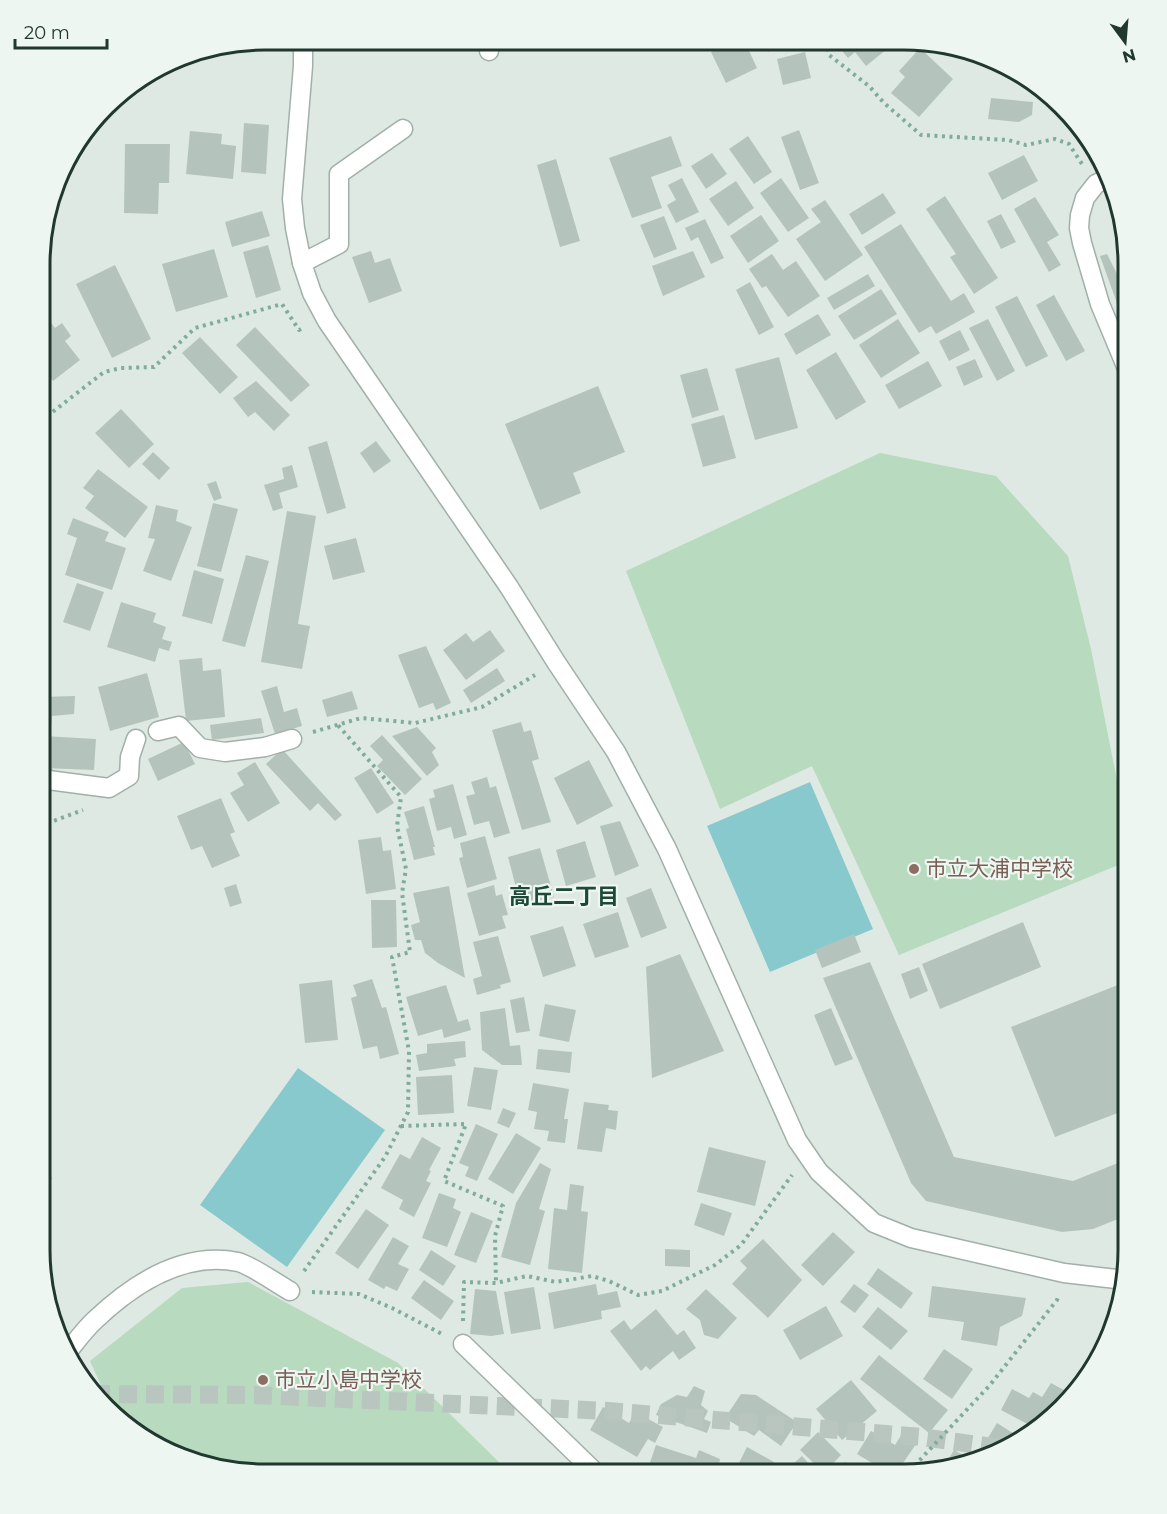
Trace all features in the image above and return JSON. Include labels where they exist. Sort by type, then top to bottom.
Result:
[{"type":"street","points":[[303,50],[292,199],[302,263],[312,293],[327,321],[503,578],[616,752],[667,849],[797,1140],[806,1154],[819,1172],[874,1223],[911,1238],[1064,1273],[1116,1279]]},
{"type":"street","points":[[302,263],[339,244],[339,174],[403,129]]},
{"type":"street","points":[[1101,182],[1085,198],[1079,228],[1100,304],[1118,347]]},
{"type":"street","points":[[158,731],[179,726],[200,747],[225,752],[265,747],[292,738]]},
{"type":"street","points":[[50,780],[109,788],[129,776],[130,757],[136,739]]},
{"type":"street","points":[[72,1346],[94,1320],[136,1286],[157,1274],[187,1263],[214,1260],[240,1262],[290,1291]]},
{"type":"street","points":[[463,1344],[587,1464]]},
{"type":"path","points":[[828,50],[829,55],[869,86],[884,103],[921,135],[1008,140],[1026,145],[1055,139],[1069,144],[1100,178]]},
{"type":"path","points":[[50,414],[104,372],[122,368],[154,367],[195,328],[282,304],[299,330],[327,321]]},
{"type":"path","points":[[290,1291],[385,1157],[408,1112],[409,1051],[392,957],[410,952],[402,893],[406,869],[397,826],[400,797],[337,724],[361,718],[416,723],[482,707],[556,662]]},
{"type":"path","points":[[401,1126],[466,1124],[444,1181],[503,1206],[495,1236],[496,1283]]},
{"type":"path","points":[[290,1291],[359,1294],[463,1344],[464,1282],[496,1283],[527,1276],[556,1282],[592,1276],[609,1281],[638,1295],[662,1291],[715,1265],[741,1245],[806,1154]]},
{"type":"path","points":[[916,1464],[990,1385],[1057,1300],[1064,1273]]},
{"type":"green space","points":[[880,453],[996,476],[1068,556],[1091,649],[1118,785],[1118,865],[899,955],[812,766],[720,809],[626,571]]},
{"type":"green space","name":"市立小島中学校","points":[[248,1282],[398,1363],[501,1464],[235,1463],[194,1453],[156,1436],[144,1429],[105,1394],[90,1361],[182,1288]]},
{"type":"water","points":[[810,782],[873,929],[770,972],[707,826]]},
{"type":"water","points":[[298,1068],[385,1130],[287,1267],[200,1205]]},
{"type":"building","points":[[749,50],[757,68],[726,83],[711,52]]},
{"type":"building","points":[[841,50],[886,50],[866,66],[855,52],[848,58]]},
{"type":"building","points":[[918,50],[922,50],[953,79],[919,117],[891,93],[905,77],[899,71]]},
{"type":"building","points":[[805,52],[811,78],[783,85],[777,59]]},
{"type":"building","points":[[991,98],[1033,102],[1032,115],[1019,122],[988,119]]},
{"type":"building","points":[[244,123],[269,125],[266,174],[241,172]]},
{"type":"building","points":[[799,130],[819,183],[800,190],[781,137]]},
{"type":"building","points":[[190,131],[222,134],[221,144],[236,146],[233,179],[186,174]]},
{"type":"building","points":[[671,136],[682,166],[651,177],[662,208],[632,218],[609,158]]},
{"type":"building","points":[[748,136],[772,172],[754,184],[729,149]]},
{"type":"building","points":[[125,144],[170,144],[169,183],[159,183],[158,214],[124,213]]},
{"type":"building","points":[[712,153],[727,174],[706,189],[691,166]]},
{"type":"building","points":[[1024,155],[1038,181],[1002,200],[988,173]]},
{"type":"building","points":[[556,159],[580,241],[560,247],[537,165]]},
{"type":"building","points":[[682,178],[699,212],[676,223],[667,205],[676,200],[668,185]]},
{"type":"building","points":[[781,178],[809,218],[788,232],[760,193]]},
{"type":"building","points":[[736,181],[754,208],[728,226],[709,199]]},
{"type":"building","points":[[883,193],[896,213],[862,235],[849,214]]},
{"type":"building","points":[[945,196],[998,278],[974,294],[950,257],[956,254],[926,209]]},
{"type":"building","points":[[1035,197],[1059,235],[1047,242],[1061,265],[1049,272],[1014,209]]},
{"type":"building","points":[[825,200],[863,255],[825,281],[796,239],[821,222],[811,209]]},
{"type":"building","points":[[262,211],[270,236],[232,247],[225,222]]},
{"type":"building","points":[[1001,214],[1016,242],[1001,249],[987,221]]},
{"type":"building","points":[[761,215],[779,241],[748,263],[730,236]]},
{"type":"building","points":[[664,216],[677,249],[654,258],[640,225]]},
{"type":"building","points":[[705,219],[724,258],[711,264],[698,237],[691,241],[685,228]]},
{"type":"building","points":[[901,224],[951,301],[964,293],[975,312],[936,334],[931,326],[919,333],[864,247]]},
{"type":"building","points":[[268,245],[281,290],[256,298],[243,252]]},
{"type":"building","points":[[214,249],[228,297],[176,312],[162,264]]},
{"type":"building","points":[[371,251],[375,263],[390,258],[402,291],[369,303],[352,257]]},
{"type":"building","points":[[693,251],[705,277],[663,296],[652,266]]},
{"type":"building","points":[[772,254],[783,270],[796,261],[820,296],[788,317],[766,286],[762,288],[749,269]]},
{"type":"building","points":[[1107,254],[1118,276],[1118,306],[1100,256]]},
{"type":"building","points":[[115,265],[151,339],[112,358],[76,284]]},
{"type":"building","points":[[868,274],[875,286],[834,310],[827,298]]},
{"type":"building","points":[[750,282],[774,327],[759,335],[736,290]]},
{"type":"building","points":[[881,289],[897,314],[854,340],[838,316]]},
{"type":"building","points":[[1054,295],[1085,351],[1066,361],[1036,305]]},
{"type":"building","points":[[1017,296],[1048,356],[1026,367],[995,307]]},
{"type":"building","points":[[818,314],[831,335],[796,355],[784,334]]},
{"type":"building","points":[[898,319],[920,353],[881,378],[859,345]]},
{"type":"building","points":[[988,319],[1015,371],[997,381],[969,328]]},
{"type":"building","points":[[50,321],[55,328],[62,323],[71,336],[65,341],[80,360],[53,381],[50,377]]},
{"type":"building","points":[[255,327],[310,385],[291,402],[236,345]]},
{"type":"building","points":[[960,330],[970,350],[949,361],[939,341]]},
{"type":"building","points":[[200,337],[238,377],[220,394],[182,353]]},
{"type":"building","points":[[836,352],[866,402],[836,420],[806,370]]},
{"type":"building","points":[[779,357],[798,428],[755,440],[735,369]]},
{"type":"building","points":[[975,359],[983,377],[964,386],[956,367]]},
{"type":"building","points":[[928,361],[942,386],[899,409],[885,385]]},
{"type":"building","points":[[707,368],[719,410],[692,418],[680,375]]},
{"type":"building","points":[[256,381],[290,415],[274,431],[255,412],[248,417],[233,398]]},
{"type":"building","points":[[598,386],[625,452],[573,473],[581,493],[540,510],[505,424]]},
{"type":"building","points":[[121,409],[154,444],[129,468],[95,433]]},
{"type":"building","points":[[724,415],[736,458],[703,467],[691,424]]},
{"type":"building","points":[[327,441],[346,508],[327,514],[308,447]]},
{"type":"building","points":[[376,441],[391,461],[374,473],[360,453]]},
{"type":"building","points":[[153,452],[170,468],[159,480],[142,464]]},
{"type":"building","points":[[292,465],[298,487],[279,493],[283,508],[273,511],[264,485],[284,479],[282,468]]},
{"type":"building","points":[[98,469],[148,507],[125,538],[85,508],[94,496],[83,488]]},
{"type":"building","points":[[216,481],[222,498],[214,501],[207,484]]},
{"type":"building","points":[[213,503],[238,509],[221,572],[197,566]]},
{"type":"building","points":[[156,505],[178,510],[176,521],[192,527],[171,581],[143,571],[155,539],[148,538]]},
{"type":"building","points":[[287,511],[316,516],[298,624],[310,626],[302,669],[261,662]]},
{"type":"building","points":[[73,518],[109,532],[105,541],[126,548],[112,590],[65,575],[77,538],[67,534]]},
{"type":"building","points":[[356,538],[365,572],[333,580],[324,546]]},
{"type":"building","points":[[246,555],[269,561],[245,647],[222,641]]},
{"type":"building","points":[[194,570],[224,579],[212,624],[182,616]]},
{"type":"building","points":[[77,583],[104,592],[90,631],[63,622]]},
{"type":"building","points":[[121,602],[156,613],[153,622],[166,627],[162,639],[172,642],[169,651],[159,648],[155,662],[107,647]]},
{"type":"building","points":[[490,630],[505,651],[466,680],[443,650],[466,633],[473,642]]},
{"type":"building","points":[[426,646],[451,703],[436,710],[433,703],[419,708],[398,655]]},
{"type":"building","points":[[202,658],[203,671],[221,669],[225,717],[186,721],[179,660]]},
{"type":"building","points":[[497,668],[505,681],[471,703],[463,690]]},
{"type":"building","points":[[147,673],[159,717],[110,731],[98,687]]},
{"type":"building","points":[[277,686],[284,712],[297,708],[302,726],[275,734],[261,691]]},
{"type":"building","points":[[352,691],[358,709],[327,717],[322,700]]},
{"type":"building","points":[[75,696],[74,714],[52,716],[51,729],[50,729],[50,697]]},
{"type":"building","points":[[261,718],[264,733],[212,740],[210,725]]},
{"type":"building","points":[[521,722],[524,732],[531,730],[539,759],[532,761],[551,822],[522,830],[492,730]]},
{"type":"building","points":[[417,727],[436,748],[432,752],[439,765],[427,776],[392,736]]},
{"type":"building","points":[[382,735],[422,779],[405,795],[377,766],[383,760],[370,746]]},
{"type":"building","points":[[50,736],[96,739],[94,770],[50,768]]},
{"type":"building","points":[[184,742],[195,764],[158,781],[148,759]]},
{"type":"building","points":[[282,749],[342,815],[335,821],[318,803],[310,811],[266,764]]},
{"type":"building","points":[[589,760],[613,806],[577,825],[554,778]]},
{"type":"building","points":[[255,762],[280,803],[248,822],[230,793],[244,785],[237,773]]},
{"type":"building","points":[[371,768],[394,803],[377,814],[354,778]]},
{"type":"building","points":[[487,777],[490,788],[496,786],[510,833],[494,838],[489,821],[474,825],[466,796],[475,794],[471,782]]},
{"type":"building","points":[[453,784],[467,835],[454,839],[451,827],[437,831],[429,799],[435,797],[433,790]]},
{"type":"building","points":[[221,798],[235,832],[230,834],[240,856],[212,868],[202,846],[191,850],[177,816]]},
{"type":"building","points":[[424,806],[435,855],[414,860],[404,812]]},
{"type":"building","points":[[620,821],[639,866],[615,876],[600,826]]},
{"type":"building","points":[[485,836],[497,879],[467,888],[459,858],[463,857],[460,843]]},
{"type":"building","points":[[381,837],[383,851],[391,850],[396,889],[366,894],[358,840]]},
{"type":"building","points":[[585,841],[596,877],[566,886],[556,850]]},
{"type":"building","points":[[540,848],[554,897],[529,904],[526,893],[518,895],[508,857]]},
{"type":"building","points":[[236,884],[242,903],[230,907],[224,888]]},
{"type":"building","points":[[494,885],[496,896],[502,894],[508,915],[502,916],[506,928],[479,936],[467,893]]},
{"type":"building","points":[[449,886],[465,978],[425,953],[421,940],[415,940],[411,925],[420,922],[413,893]]},
{"type":"building","points":[[651,888],[667,928],[641,938],[626,898]]},
{"type":"building","points":[[371,900],[396,900],[397,947],[372,948]]},
{"type":"building","points":[[618,912],[629,947],[595,958],[583,924]]},
{"type":"building","points":[[1023,922],[1041,967],[940,1009],[922,964]]},
{"type":"building","points":[[563,926],[576,966],[543,977],[530,936]]},
{"type":"building","points":[[854,934],[861,952],[822,968],[815,950]]},
{"type":"building","points":[[498,936],[511,982],[500,985],[501,988],[477,995],[473,979],[482,976],[473,942]]},
{"type":"building","points":[[680,954],[724,1051],[652,1078],[646,967]]},
{"type":"building","points":[[870,962],[954,1157],[1073,1181],[1118,1163],[1118,1219],[1093,1229],[1062,1232],[926,1201],[911,1183],[823,978]]},
{"type":"building","points":[[919,967],[928,991],[910,999],[901,974]]},
{"type":"building","points":[[372,979],[382,1008],[386,1007],[399,1054],[380,1059],[377,1046],[363,1049],[351,998],[357,996],[353,985]]},
{"type":"building","points":[[332,980],[338,1040],[305,1043],[299,984]]},
{"type":"building","points":[[446,985],[458,1022],[468,1019],[471,1030],[444,1038],[442,1029],[418,1036],[406,997]]},
{"type":"building","points":[[1118,985],[1118,1113],[1055,1137],[1011,1027]]},
{"type":"building","points":[[524,997],[530,1031],[516,1033],[510,1000]]},
{"type":"building","points":[[545,1004],[576,1010],[569,1042],[539,1036]]},
{"type":"building","points":[[505,1008],[510,1046],[520,1045],[522,1065],[502,1065],[482,1050],[480,1012]]},
{"type":"building","points":[[831,1008],[853,1059],[835,1066],[814,1015]]},
{"type":"building","points":[[465,1041],[466,1057],[454,1059],[456,1066],[419,1071],[416,1055],[427,1053],[427,1044]]},
{"type":"building","points":[[538,1049],[572,1052],[570,1073],[536,1069]]},
{"type":"building","points":[[474,1067],[498,1070],[491,1110],[467,1106]]},
{"type":"building","points":[[452,1075],[454,1113],[418,1115],[416,1077]]},
{"type":"building","points":[[533,1083],[569,1089],[564,1119],[568,1119],[565,1143],[547,1141],[549,1131],[534,1129],[537,1112],[528,1110]]},
{"type":"building","points":[[584,1102],[609,1105],[608,1110],[618,1111],[616,1130],[606,1128],[602,1152],[577,1149]]},
{"type":"building","points":[[503,1108],[516,1113],[509,1128],[497,1123]]},
{"type":"building","points":[[476,1124],[498,1134],[477,1181],[465,1176],[469,1167],[459,1163]]},
{"type":"building","points":[[516,1133],[541,1148],[513,1194],[488,1179]]},
{"type":"building","points":[[422,1137],[441,1148],[429,1170],[431,1171],[426,1181],[431,1183],[414,1217],[399,1209],[403,1200],[381,1188],[400,1154],[410,1159]]},
{"type":"building","points":[[709,1147],[766,1161],[755,1206],[697,1192]]},
{"type":"building","points":[[540,1163],[551,1169],[539,1209],[545,1211],[530,1265],[501,1257],[516,1203]]},
{"type":"building","points":[[570,1184],[584,1186],[581,1211],[588,1212],[582,1273],[548,1269],[554,1208],[567,1210]]},
{"type":"building","points":[[439,1193],[456,1199],[453,1208],[461,1212],[447,1247],[422,1238]]},
{"type":"building","points":[[701,1203],[732,1213],[724,1236],[694,1225]]},
{"type":"building","points":[[366,1209],[389,1225],[358,1269],[335,1253]]},
{"type":"building","points":[[471,1212],[493,1221],[476,1263],[454,1255]]},
{"type":"building","points":[[833,1232],[855,1252],[823,1286],[801,1265]]},
{"type":"building","points":[[393,1237],[409,1246],[398,1264],[409,1269],[397,1291],[386,1286],[384,1289],[368,1280]]},
{"type":"building","points":[[763,1239],[802,1280],[768,1318],[732,1284],[747,1268],[740,1261]]},
{"type":"building","points":[[665,1249],[690,1250],[690,1267],[665,1266]]},
{"type":"building","points":[[431,1250],[456,1266],[443,1286],[419,1270]]},
{"type":"building","points":[[878,1268],[913,1293],[901,1309],[867,1284]]},
{"type":"building","points":[[424,1280],[454,1301],[441,1320],[411,1298]]},
{"type":"building","points":[[596,1284],[598,1295],[617,1291],[621,1307],[601,1311],[602,1319],[554,1329],[548,1293]]},
{"type":"building","points":[[854,1284],[869,1295],[855,1313],[840,1302]]},
{"type":"building","points":[[932,1286],[1026,1298],[1022,1316],[1000,1327],[997,1346],[961,1340],[964,1322],[928,1317]]},
{"type":"building","points":[[534,1287],[541,1329],[511,1334],[504,1292]]},
{"type":"building","points":[[475,1289],[496,1291],[504,1334],[491,1336],[470,1334]]},
{"type":"building","points":[[706,1289],[737,1318],[718,1339],[704,1335],[700,1320],[686,1309]]},
{"type":"building","points":[[826,1306],[843,1336],[800,1360],[783,1330]]},
{"type":"building","points":[[878,1307],[908,1331],[891,1350],[862,1327]]},
{"type":"building","points":[[656,1309],[677,1335],[684,1330],[696,1348],[679,1360],[673,1351],[650,1370],[646,1366],[641,1371],[610,1331],[624,1320],[631,1330]]},
{"type":"building","points":[[944,1349],[973,1369],[952,1399],[923,1379]]},
{"type":"building","points":[[879,1355],[948,1410],[929,1433],[860,1379]]},
{"type":"building","points":[[851,1380],[877,1411],[842,1440],[816,1409]]},
{"type":"building","points":[[1051,1383],[1065,1391],[1028,1425],[1001,1410],[1012,1389],[1029,1398],[1033,1392],[1042,1397]]},
{"type":"building","points":[[694,1386],[705,1391],[701,1405],[708,1411],[704,1419],[711,1422],[707,1433],[656,1415],[661,1404],[677,1395],[687,1397]]},
{"type":"building","points":[[741,1394],[756,1395],[797,1422],[781,1446],[759,1430],[754,1436],[725,1418]]},
{"type":"building","points":[[603,1407],[629,1423],[635,1412],[663,1427],[655,1443],[648,1439],[637,1457],[590,1430]]},
{"type":"building","points":[[997,1423],[1014,1434],[986,1448],[981,1450]]},
{"type":"building","points":[[871,1431],[895,1445],[902,1434],[916,1444],[902,1464],[874,1464],[857,1454]]},
{"type":"building","points":[[818,1432],[841,1455],[832,1464],[815,1464],[800,1450]]},
{"type":"building","points":[[656,1445],[696,1458],[699,1450],[720,1459],[719,1464],[649,1464]]},
{"type":"building","points":[[747,1447],[774,1462],[773,1464],[738,1464]]},
{"type":"building","points":[[954,1450],[964,1456],[959,1457],[948,1459]]},
{"type":"building","points":[[802,1456],[809,1464],[793,1464]]},
{"type":"tunnel","points":[[105,1394],[256,1395],[609,1411],[921,1437],[989,1446]]},
{"type":"place","name":"市立大浦中学校","points":[[914,869]]},
{"type":"place","name":"市立小島中学校","points":[[263,1380]]},
{"type":"district","name":"高丘二丁目","points":[[564,896]]}]
